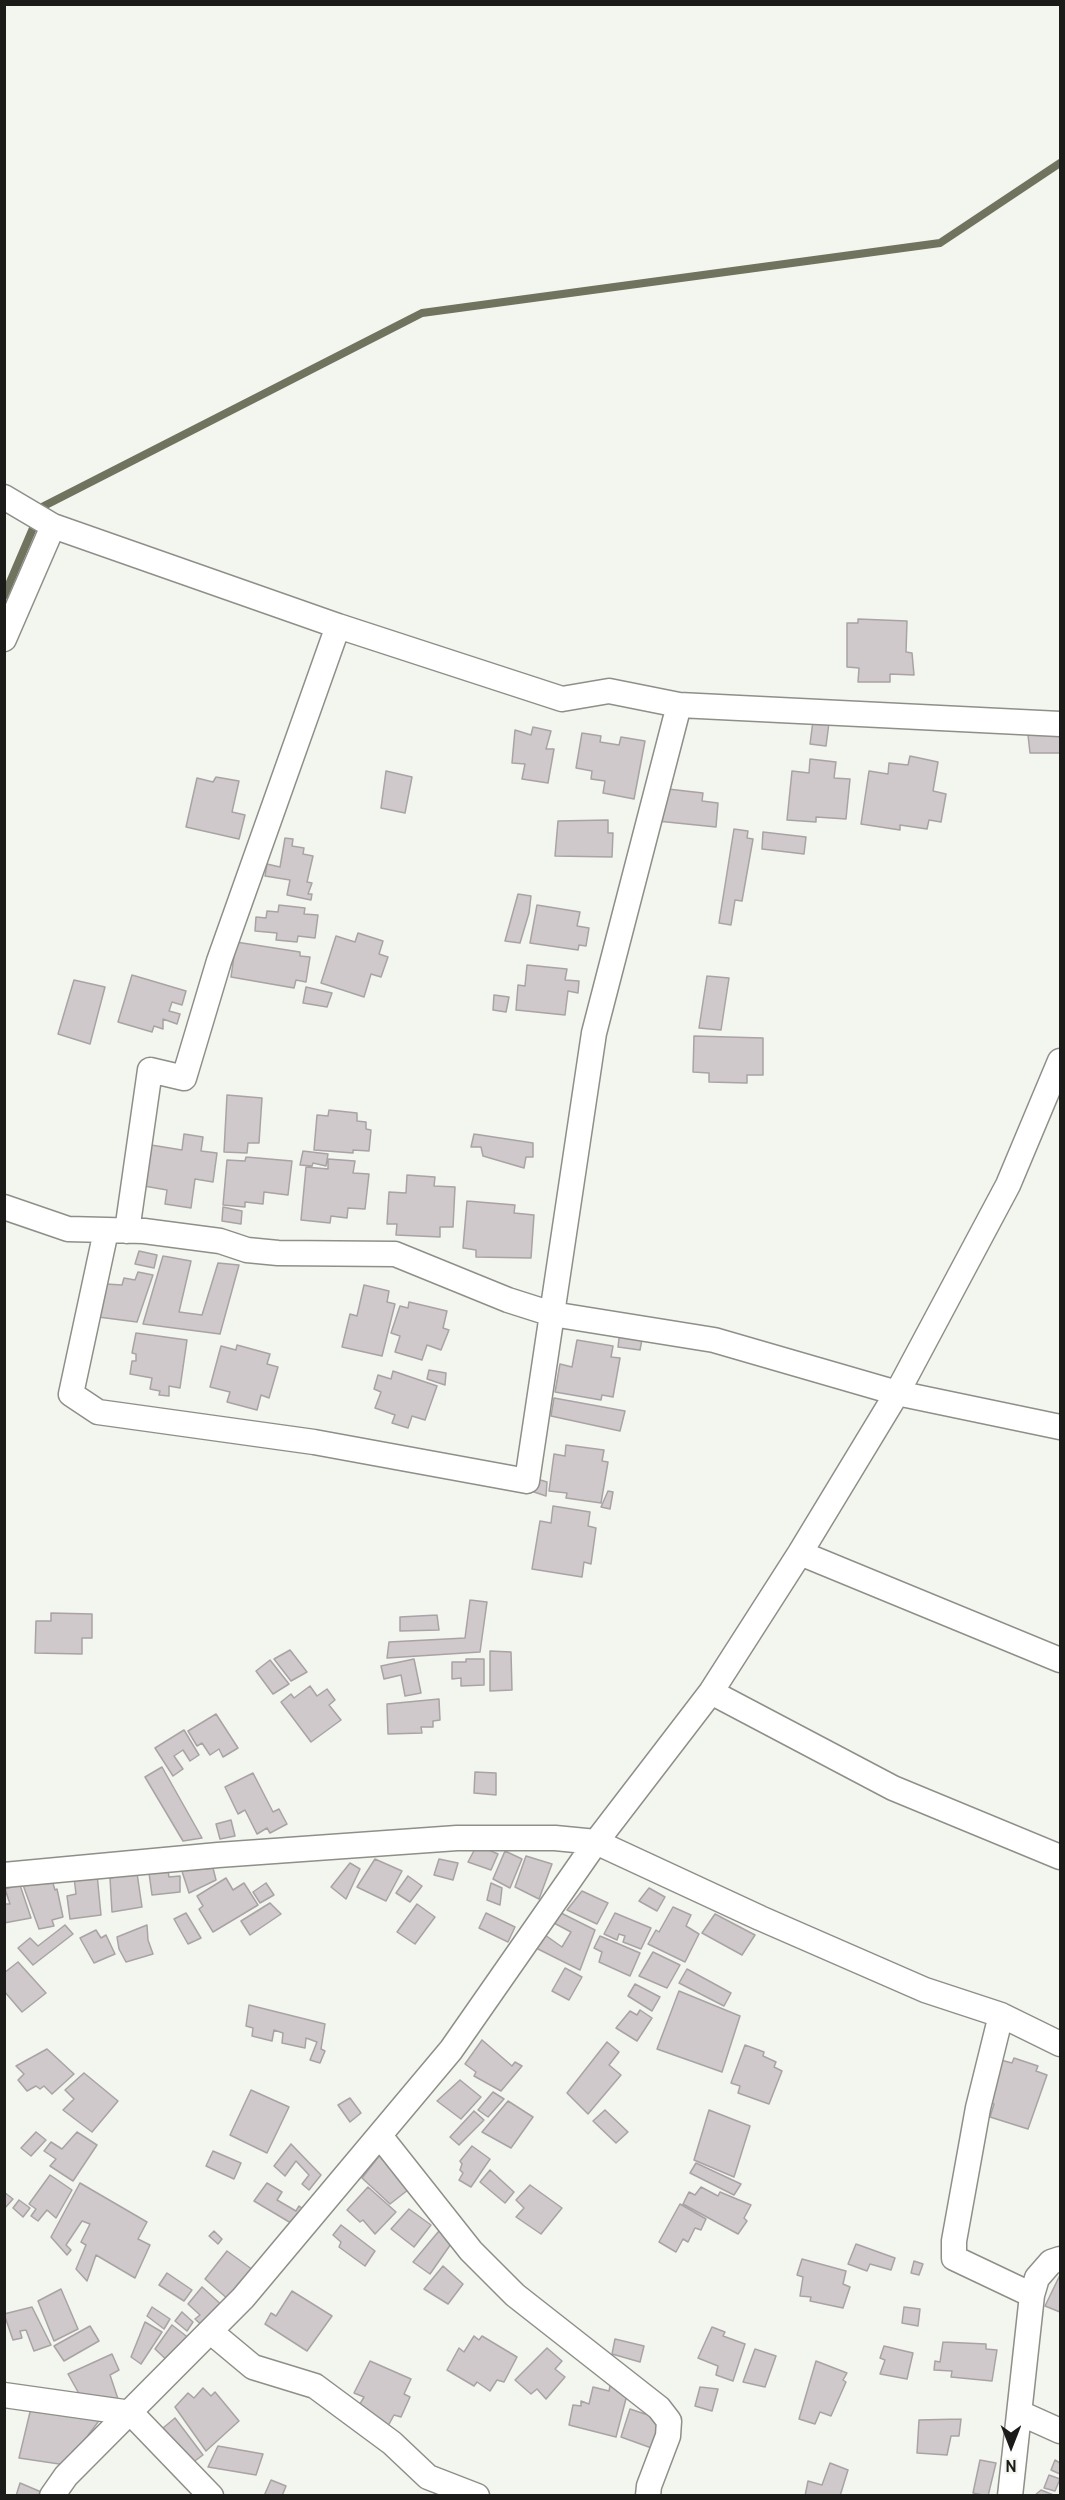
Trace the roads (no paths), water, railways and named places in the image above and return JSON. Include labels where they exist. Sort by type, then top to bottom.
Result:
[{"type":"street","points":[[4,497],[53,526],[338,626],[562,699],[609,691],[679,705],[1060,724]]},
{"type":"street","points":[[4,639],[53,526]]},
{"type":"street","points":[[338,626],[219,961],[184,1078],[150,1070],[117,1231],[71,1394],[98,1412],[314,1442],[527,1481],[594,1033],[679,705]]},
{"type":"street","points":[[51,2496],[66,2476],[211,2332],[309,2223],[451,2050],[596,1842],[711,1692],[800,1553],[897,1393],[1008,1185],[1060,1061]]},
{"type":"street","points":[[4,1207],[68,1229],[117,1231],[220,1241],[247,1250],[278,1253],[395,1254],[508,1300],[552,1314],[714,1340],[897,1393],[1060,1427]]},
{"type":"street","points":[[800,1553],[1060,1660]]},
{"type":"street","points":[[711,1692],[893,1788],[1060,1857]]},
{"type":"street","points":[[4,1875],[457,1838],[555,1838],[596,1842],[760,1918],[925,1990],[1001,2015],[1060,2044]]},
{"type":"street","points":[[1001,2015],[978,2108],[954,2241],[954,2258],[1032,2295]]},
{"type":"street","points":[[380,2136],[471,2251],[514,2295],[659,2408],[669,2421],[668,2436],[649,2486],[648,2496]]},
{"type":"street","points":[[1010,2496],[1032,2295],[1037,2278],[1051,2262],[1060,2259]]},
{"type":"street","points":[[211,2332],[253,2367],[315,2386],[392,2442],[428,2477],[477,2496]]},
{"type":"street","points":[[4,2395],[131,2413],[211,2496]]},
{"type":"street","points":[[1020,2413],[1060,2431]]},
{"type":"waterway","points":[[4,596],[42,507],[422,313],[940,243],[1060,163]]}]
